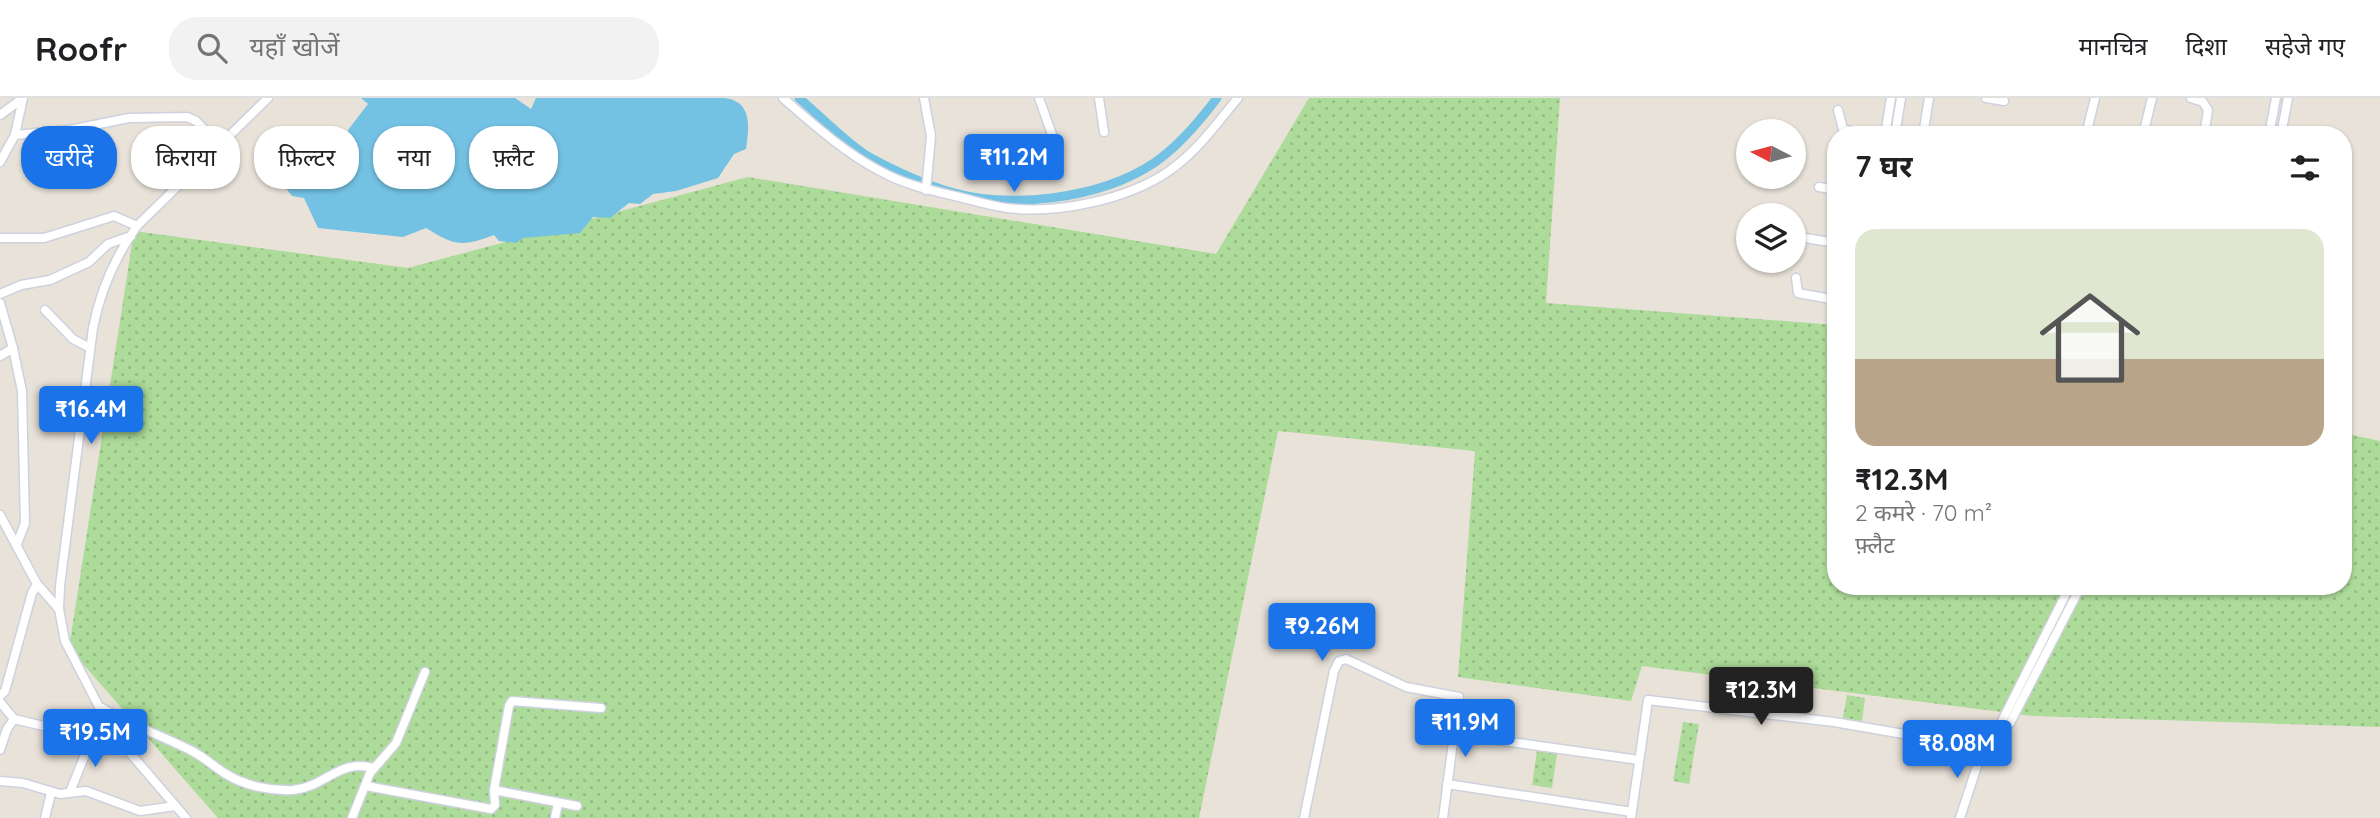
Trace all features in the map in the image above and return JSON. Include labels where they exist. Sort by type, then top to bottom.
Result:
[{"type":"street","points":[[0,115],[23,98]]},
{"type":"street","points":[[0,162],[15,135],[23,98]]},
{"type":"street","points":[[239,126],[268,98]]},
{"type":"street","points":[[783,98],[825,135],[883,173],[1008,208],[1065,208],[1107,199],[1142,187],[1169,171],[1191,153],[1238,98]]},
{"type":"street","points":[[924,98],[931,136],[927,185]]},
{"type":"street","points":[[991,158],[1054,148],[1055,143],[1039,98]]},
{"type":"street","points":[[1099,98],[1104,131]]},
{"type":"street","points":[[1886,126],[1891,98]]},
{"type":"street","points":[[1896,126],[1901,98]]},
{"type":"street","points":[[1924,126],[1929,98]]},
{"type":"street","points":[[1986,98],[2004,101]]},
{"type":"street","points":[[2088,126],[2095,98]]},
{"type":"street","points":[[2145,126],[2152,98]]},
{"type":"street","points":[[2191,98],[2203,102],[2208,110],[2205,126]]},
{"type":"street","points":[[2271,126],[2276,98]]},
{"type":"street","points":[[2283,126],[2288,98]]},
{"type":"street","points":[[1839,110],[1842,126]]},
{"type":"street","points":[[15,135],[69,130],[117,120],[187,117],[201,126]]},
{"type":"street","points":[[1819,187],[1827,188]]},
{"type":"street","points":[[175,189],[137,226],[104,287],[97,308],[79,426],[59,609],[65,641],[112,732],[186,818]]},
{"type":"street","points":[[0,238],[44,238],[114,216],[137,226]]},
{"type":"street","points":[[0,294],[21,285],[50,280],[89,262],[108,244],[131,236]]},
{"type":"street","points":[[1806,238],[1827,242]]},
{"type":"street","points":[[1796,278],[1798,293],[1827,298]]},
{"type":"street","points":[[0,303],[22,391],[25,523],[17,544]]},
{"type":"street","points":[[45,310],[72,339],[90,348]]},
{"type":"street","points":[[0,356],[13,348]]},
{"type":"street","points":[[0,515],[37,584],[59,609]]},
{"type":"street","points":[[0,696],[5,691],[32,593],[37,584]]},
{"type":"street","points":[[1960,818],[1982,751],[2000,723],[2065,595]]},
{"type":"street","points":[[1982,751],[2010,723],[2076,595]]},
{"type":"street","points":[[1304,818],[1334,671],[1339,661],[1346,659],[1406,687],[1459,697],[1443,818]]},
{"type":"street","points":[[352,818],[374,768],[396,743],[425,672]]},
{"type":"street","points":[[1447,784],[1631,815],[1648,700],[1822,721],[1967,745]]},
{"type":"street","points":[[366,786],[491,809],[495,805],[494,790],[512,701],[601,708]]},
{"type":"street","points":[[0,702],[14,719],[74,733],[93,735],[112,732]]},
{"type":"street","points":[[99,707],[190,749],[225,774],[254,786],[296,790],[315,785],[348,766],[363,765],[374,768]]},
{"type":"street","points":[[0,750],[7,729],[14,719]]},
{"type":"street","points":[[1454,734],[1639,760]]},
{"type":"street","points":[[70,792],[93,735]]},
{"type":"street","points":[[0,781],[23,783],[51,793],[86,791],[140,811],[175,806]]},
{"type":"street","points":[[494,790],[577,806]]},
{"type":"street","points":[[45,818],[51,793]]},
{"type":"street","points":[[555,818],[558,803]]},
{"type":"green space","points":[[1309,98],[1560,98],[1546,303],[1827,324],[1827,595],[2352,595],[2352,435],[2380,441],[2380,727],[2033,716],[1642,666],[1631,701],[1458,677],[1475,451],[1278,431],[1199,818],[218,818],[69,648],[134,231],[408,268],[748,177],[1216,254]]},
{"type":"green space","points":[[1847,695],[1865,698],[1862,721],[1843,718]]},
{"type":"green space","points":[[1683,722],[1699,724],[1689,784],[1673,781]]},
{"type":"green space","points":[[1537,751],[1557,754],[1552,788],[1532,785]]},
{"type":"water","points":[[361,98],[515,98],[531,109],[536,98],[724,98],[740,104],[744,110],[748,124],[747,141],[746,149],[734,154],[718,178],[676,191],[653,194],[640,204],[629,203],[610,218],[593,217],[580,233],[523,238],[516,243],[499,241],[494,235],[474,242],[459,243],[426,228],[403,237],[318,228],[304,198],[292,196],[287,189],[359,189],[359,126],[351,126],[368,104]]},
{"type":"waterway","points":[[799,98],[843,138],[878,162],[947,191],[998,200],[1054,198],[1081,193],[1132,175],[1172,149],[1196,125],[1217,98]]}]
